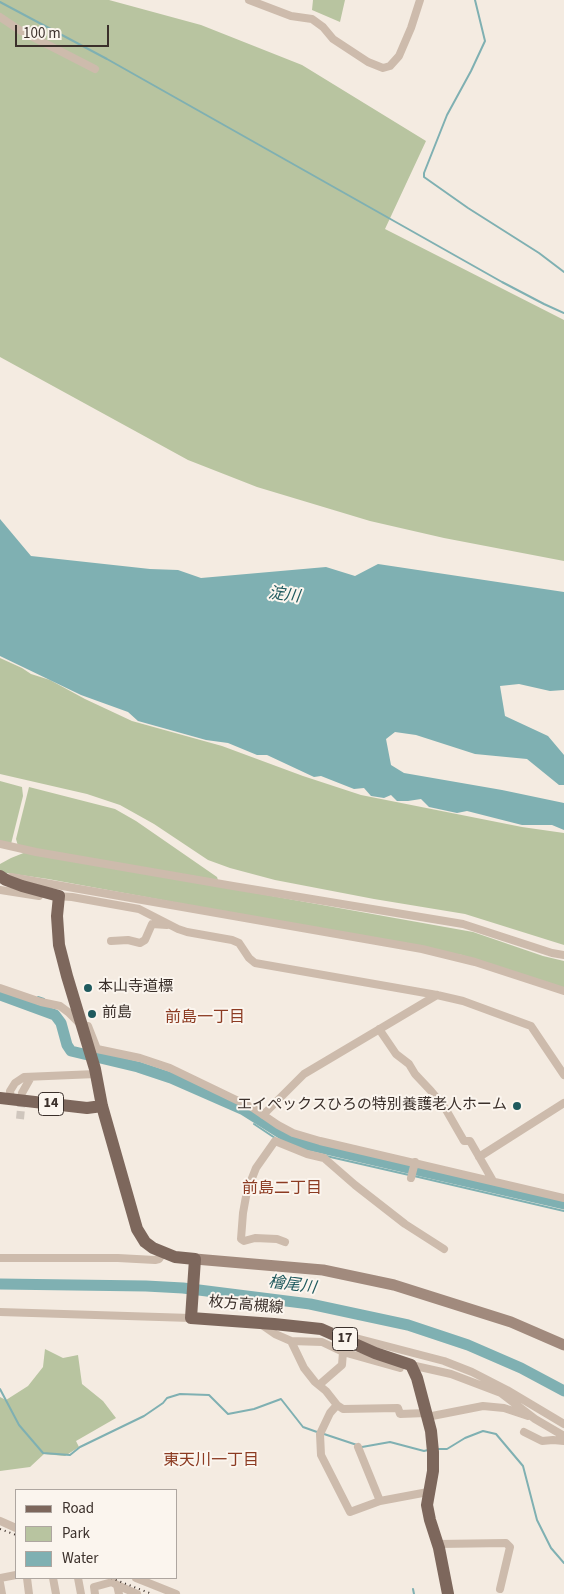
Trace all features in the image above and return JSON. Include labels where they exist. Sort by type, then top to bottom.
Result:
[{"type":"main road","points":[[0,875],[6,880],[22,886],[59,896],[59,946],[95,1071],[102,1106],[138,1229],[145,1242],[163,1253],[195,1264]]},
{"type":"main road","name":"14","points":[[11,1096],[88,1108],[102,1106]]},
{"type":"main road","name":"枚方高槻線","points":[[195,1264],[192,1312],[259,1323],[321,1330],[413,1368]]},
{"type":"main road","points":[[413,1368],[427,1415],[433,1450],[427,1505],[438,1544],[448,1594]]},
{"type":"street","points":[[248,0],[291,16],[312,19],[323,27],[333,39],[368,62],[383,68],[390,66],[399,56],[412,28],[420,0]]},
{"type":"street","points":[[0,17],[95,69]]},
{"type":"street","points":[[0,844],[167,875],[463,924],[552,953],[564,955]]},
{"type":"street","points":[[0,875],[430,950],[475,962],[564,991]]},
{"type":"street","points":[[0,890],[45,897],[72,897],[139,909],[169,905]]},
{"type":"street","points":[[139,909],[187,932],[239,943],[249,958],[255,963],[437,995],[463,1001],[531,1026],[564,1075]]},
{"type":"street","points":[[111,940],[128,940],[140,943],[145,940],[152,924],[169,924]]},
{"type":"street","points":[[0,988],[41,1002],[60,1006],[82,1025],[88,1026],[94,1045],[101,1051],[140,1058],[170,1068],[253,1108],[293,1133],[564,1198]]},
{"type":"street","points":[[263,1115],[304,1074],[437,995]]},
{"type":"street","points":[[379,1029],[396,1054],[409,1064],[415,1074],[445,1108],[464,1141],[470,1141],[493,1181]]},
{"type":"street","points":[[11,1096],[10,1091],[15,1083],[24,1077],[95,1071],[98,1054],[101,1051]]},
{"type":"street","points":[[11,1096],[31,1077]]},
{"type":"street","points":[[479,1157],[564,1103]]},
{"type":"street","points":[[288,1146],[293,1133]]},
{"type":"street","points":[[286,1242],[277,1239],[255,1238],[244,1241],[241,1239],[247,1191],[256,1168],[275,1140],[307,1154],[324,1158],[405,1224],[444,1249]]},
{"type":"street","points":[[411,1178],[415,1162]]},
{"type":"street","points":[[0,1258],[118,1258],[156,1260],[163,1253]]},
{"type":"street","points":[[195,1264],[323,1270],[394,1285],[511,1322],[564,1345]]},
{"type":"street","points":[[0,1312],[192,1312]]},
{"type":"street","points":[[259,1323],[275,1334],[292,1341],[322,1342],[344,1352],[413,1368],[451,1374],[501,1393],[535,1419],[564,1436]]},
{"type":"street","points":[[321,1330],[444,1361],[472,1372],[507,1390],[564,1424]]},
{"type":"street","points":[[292,1341],[304,1368],[337,1405],[343,1409],[398,1408],[400,1414],[427,1415],[483,1406],[504,1408],[535,1419]]},
{"type":"street","points":[[319,1385],[342,1365],[344,1352]]},
{"type":"street","points":[[337,1405],[330,1412],[320,1434],[321,1455],[350,1512],[380,1501],[428,1492]]},
{"type":"street","points":[[524,1432],[542,1441],[564,1441]]},
{"type":"street","points":[[358,1447],[380,1501]]},
{"type":"street","points":[[0,1521],[15,1528]]},
{"type":"street","points":[[438,1544],[506,1543],[510,1547],[500,1589]]},
{"type":"street","points":[[0,1578],[15,1575]]},
{"type":"street","points":[[27,1579],[30,1594]]},
{"type":"street","points":[[53,1579],[56,1594]]},
{"type":"street","points":[[78,1579],[80,1594]]},
{"type":"street","points":[[138,1579],[176,1594]]},
{"type":"street","points":[[95,1594],[94,1587],[112,1582],[137,1594]]},
{"type":"street","points":[[0,1583],[2,1594]]},
{"type":"street","points":[[117,1585],[119,1594]]},
{"type":"green space","points":[[0,0],[109,0],[201,25],[302,65],[426,141],[385,229],[564,320],[564,561],[444,538],[370,521],[257,487],[188,460],[0,357]]},
{"type":"green space","points":[[313,0],[345,0],[340,22],[312,10]]},
{"type":"green space","points":[[0,658],[31,674],[50,680],[132,721],[222,746],[361,795],[522,827],[564,833],[564,945],[465,914],[275,880],[230,868],[208,860],[154,824],[120,805],[87,794],[0,774]]},
{"type":"green space","points":[[0,781],[22,787],[23,796],[11,844],[0,842]]},
{"type":"green space","points":[[29,787],[115,809],[136,821],[217,877],[218,880],[18,846],[16,839]]},
{"type":"green space","points":[[26,852],[473,932],[543,956],[564,961],[564,988],[462,955],[48,879],[0,872],[0,864]]},
{"type":"green space","points":[[45,1349],[63,1358],[78,1355],[82,1384],[103,1401],[116,1418],[76,1441],[79,1447],[65,1456],[44,1454],[30,1467],[0,1471],[0,1397],[6,1400],[28,1386],[43,1367]]},
{"type":"water","name":"淀川","points":[[0,519],[31,556],[150,569],[178,570],[201,578],[326,567],[355,576],[378,564],[564,592],[564,690],[550,691],[519,684],[500,686],[505,716],[548,736],[564,755],[564,785],[559,785],[527,759],[475,754],[416,735],[395,732],[386,739],[391,765],[404,773],[564,803],[564,830],[552,825],[522,825],[467,811],[457,813],[429,807],[421,799],[397,801],[391,795],[384,798],[371,796],[364,788],[354,789],[321,776],[314,777],[267,755],[257,755],[228,743],[206,740],[138,721],[128,712],[81,695],[0,656]]},
{"type":"waterway","points":[[475,0],[485,41],[447,115],[424,177],[468,208],[539,253],[564,272]]},
{"type":"waterway","points":[[0,2],[107,59],[502,282],[564,313]]},
{"type":"waterway","points":[[0,995],[55,1015],[61,1023],[67,1045],[71,1051],[138,1067],[171,1078],[244,1110],[287,1137],[304,1144],[564,1204]]},
{"type":"waterway","points":[[38,997],[44,999]]},
{"type":"waterway","points":[[254,1124],[275,1138]]},
{"type":"waterway","points":[[326,1156],[409,1175]]},
{"type":"waterway","points":[[414,1176],[564,1211]]},
{"type":"waterway","name":"檜尾川","points":[[0,1284],[183,1288],[310,1304],[408,1325],[468,1345],[521,1368],[564,1391]]},
{"type":"waterway","points":[[0,1389],[19,1425],[43,1453],[70,1455],[80,1447],[144,1416],[167,1398],[180,1394],[209,1395],[228,1414],[254,1409],[281,1399],[303,1427],[317,1432]]},
{"type":"waterway","points":[[438,1449],[447,1449],[465,1438],[483,1431],[496,1434],[523,1466],[537,1520],[551,1548],[564,1563]]},
{"type":"waterway","points":[[324,1434],[357,1445]]},
{"type":"waterway","points":[[362,1447],[390,1442],[424,1451],[428,1450]]},
{"type":"waterway","points":[[413,1589],[414,1594]]},
{"type":"tunnel","points":[[20,1119],[22,1098]]},
{"type":"railway","points":[[0,1529],[15,1535]]},
{"type":"railway","points":[[114,1579],[152,1594]]},
{"type":"place","name":"本山寺道標","points":[[88,988]]},
{"type":"place","name":"前島","points":[[92,1014]]},
{"type":"place","name":"エイぺックスひろの特別養護老人ホーム","points":[[517,1106]]},
{"type":"district","name":"前島一丁目","points":[[205,1018]]},
{"type":"district","name":"前島二丁目","points":[[282,1189]]},
{"type":"district","name":"東天川一丁目","points":[[211,1461]]}]
